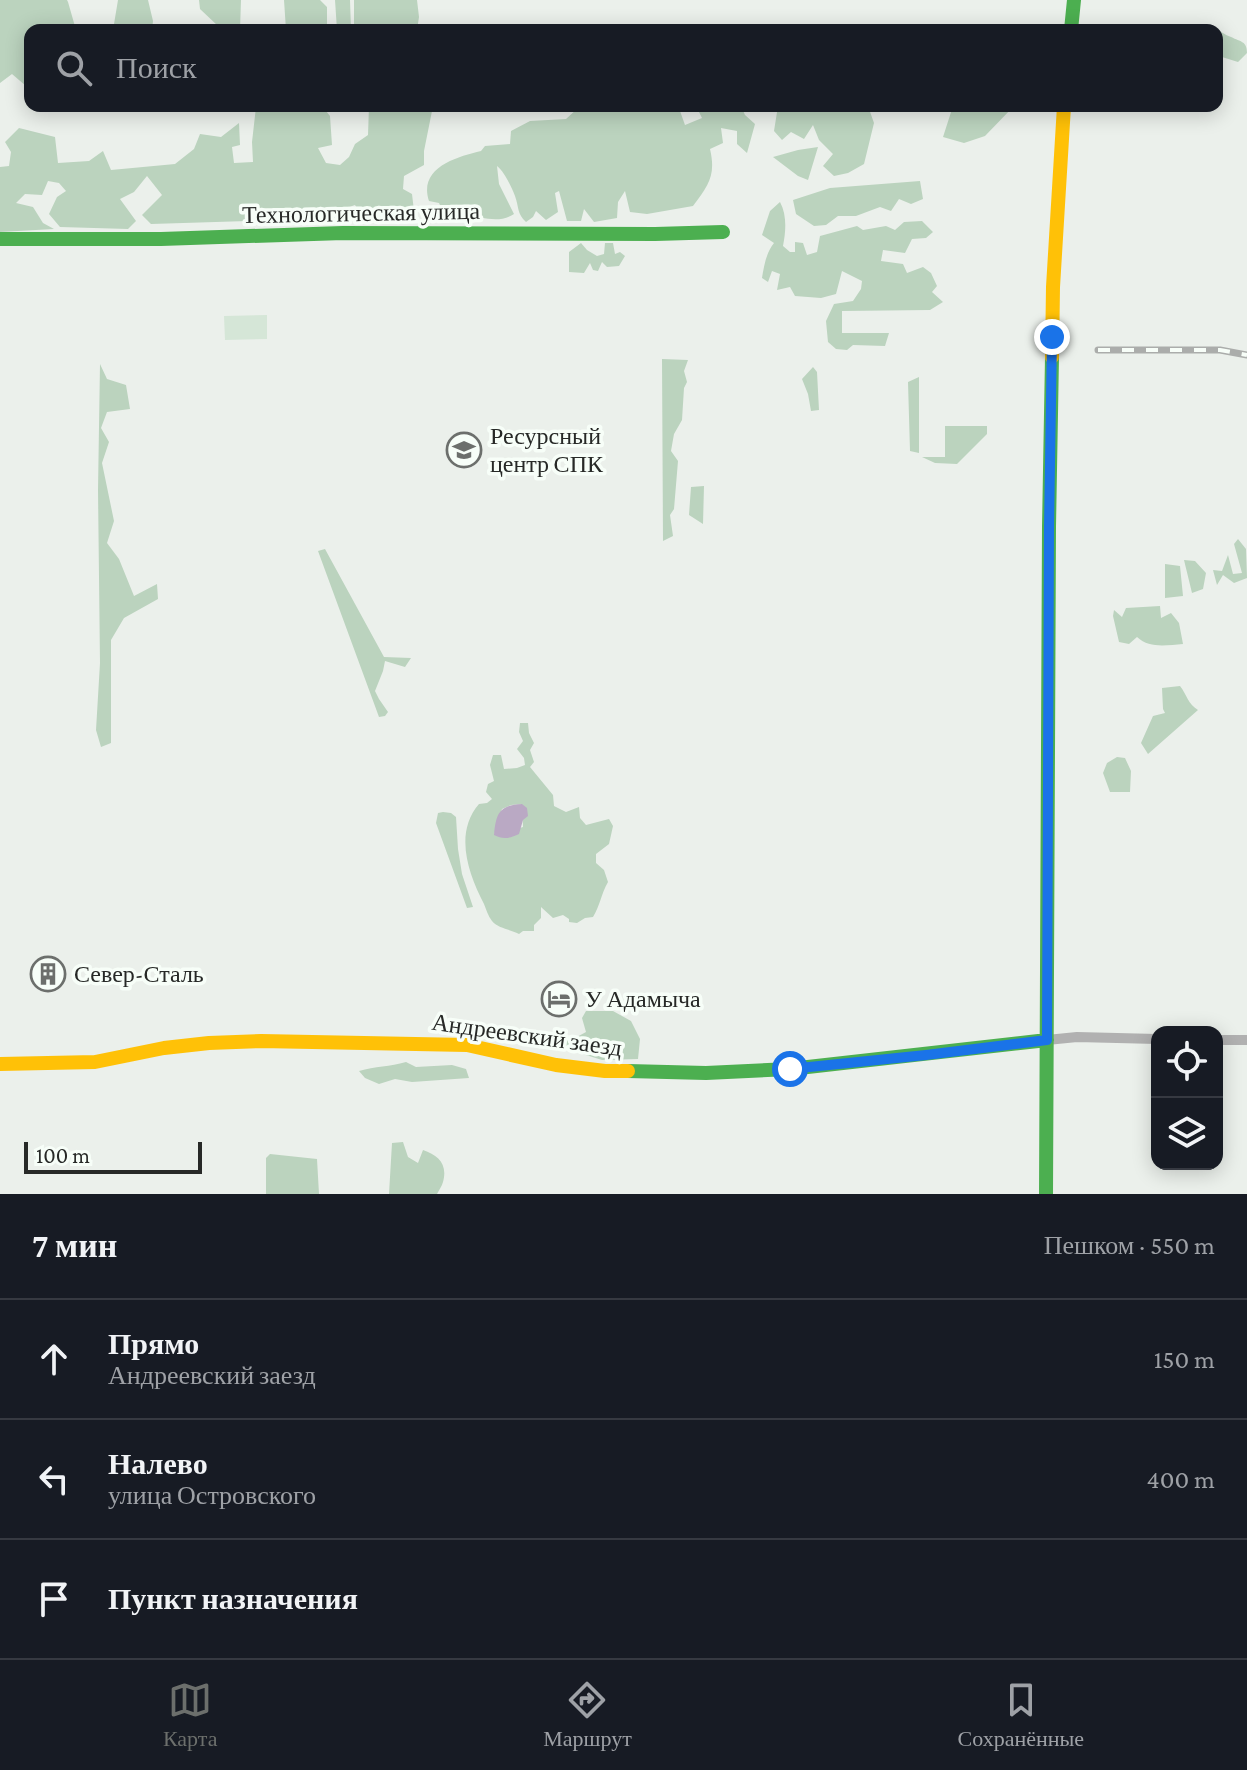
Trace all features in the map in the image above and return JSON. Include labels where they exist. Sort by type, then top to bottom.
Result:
[{"type":"street","points":[[1072,24],[1074,0]]},
{"type":"street","points":[[1046,1194],[1049,527],[1053,287],[1064,112]]},
{"type":"street","name":"Технологическая улица","points":[[0,239],[161,239],[358,233],[723,232]]},
{"type":"street","points":[[1047,1040],[1077,1037],[1151,1039]]},
{"type":"street","name":"Андреевский заезд","points":[[0,1064],[83,1063],[209,1043],[428,1043],[467,1045],[556,1065],[605,1071],[706,1073],[790,1069],[1047,1040]]},
{"type":"street","points":[[1223,1040],[1247,1040]]},
{"type":"green space","points":[[0,0],[67,0],[74,24],[24,24],[24,84],[12,74],[0,83]]},
{"type":"green space","points":[[118,0],[148,0],[153,24],[114,24]]},
{"type":"green space","points":[[199,0],[241,0],[240,24],[216,24],[200,9]]},
{"type":"green space","points":[[284,0],[320,0],[327,7],[327,24],[286,24]]},
{"type":"green space","points":[[335,0],[350,0],[351,24],[337,24]]},
{"type":"green space","points":[[354,0],[417,0],[418,24],[354,24]]},
{"type":"green space","points":[[1223,33],[1245,44],[1247,53],[1238,62],[1223,57]]},
{"type":"green space","points":[[255,112],[327,112],[330,116],[332,145],[318,148],[326,163],[340,165],[349,157],[355,144],[368,135],[369,112],[432,112],[424,165],[404,176],[403,189],[412,194],[414,211],[404,219],[380,210],[369,216],[361,215],[355,205],[315,219],[151,224],[142,215],[162,195],[147,176],[134,192],[120,199],[136,221],[128,229],[60,227],[49,214],[57,197],[66,191],[59,183],[48,181],[42,195],[25,194],[16,203],[33,207],[43,223],[54,229],[0,232],[0,167],[9,166],[11,152],[5,142],[19,128],[55,137],[58,163],[89,161],[103,151],[111,170],[175,164],[194,149],[200,134],[221,137],[239,123],[240,145],[232,147],[234,163],[253,162]]},
{"type":"green space","points":[[574,112],[680,112],[685,125],[702,118],[699,112],[744,112],[755,124],[747,153],[737,144],[737,131],[721,128],[723,143],[710,149],[710,179],[693,206],[647,214],[630,212],[625,191],[618,202],[617,218],[594,222],[584,209],[581,221],[567,221],[559,191],[555,193],[558,212],[546,220],[536,211],[526,222],[510,184],[497,166],[499,184],[514,214],[496,219],[444,214],[439,203],[429,201],[429,180],[442,166],[481,151],[485,146],[510,144],[511,131],[530,121],[566,119]]},
{"type":"green space","points":[[777,112],[870,112],[874,123],[864,164],[848,173],[834,176],[823,166],[833,154],[819,140],[813,125],[804,139],[791,132],[782,140],[774,131]]},
{"type":"green space","points":[[951,112],[1008,112],[985,136],[964,143],[943,137]]},
{"type":"green space","points":[[818,147],[808,180],[773,157],[798,150]]},
{"type":"green space","points":[[920,181],[923,199],[911,204],[899,199],[891,211],[880,207],[856,216],[838,216],[826,225],[814,226],[796,214],[793,200],[830,188]]},
{"type":"green space","points":[[780,202],[785,223],[783,246],[795,252],[795,242],[803,243],[807,255],[817,252],[820,236],[857,226],[863,230],[886,226],[895,230],[904,222],[922,221],[933,232],[926,238],[912,239],[905,253],[883,250],[881,261],[903,264],[907,273],[923,267],[931,273],[937,286],[932,292],[943,302],[930,310],[842,311],[842,333],[889,333],[885,346],[853,345],[847,350],[836,349],[828,342],[826,321],[834,304],[853,301],[862,281],[842,271],[836,294],[821,298],[795,296],[790,287],[777,290],[780,274],[772,271],[768,282],[762,278],[767,255],[774,243],[762,235],[770,211]]},
{"type":"green space","points":[[581,243],[597,256],[604,254],[605,243],[613,243],[615,254],[620,252],[625,256],[619,266],[607,267],[602,262],[598,271],[593,270],[590,263],[584,273],[569,272],[569,252]]},
{"type":"green space","points":[[267,315],[267,339],[225,340],[224,316]]},
{"type":"green space","points":[[662,359],[688,360],[684,371],[687,382],[682,420],[674,434],[671,451],[678,461],[674,509],[670,515],[673,536],[663,541]]},
{"type":"green space","points":[[100,364],[107,379],[126,385],[130,409],[107,412],[101,428],[109,442],[102,463],[114,521],[107,543],[119,559],[134,596],[157,584],[158,599],[124,618],[111,640],[111,743],[101,747],[96,730],[100,663]]},
{"type":"green space","points":[[813,367],[817,372],[819,410],[811,411],[802,379]]},
{"type":"green space","points":[[919,377],[919,453],[910,451],[908,382]]},
{"type":"green space","points":[[945,426],[987,426],[987,434],[957,464],[935,463],[922,457],[945,457]]},
{"type":"green space","points":[[704,486],[703,524],[689,515],[691,487]]},
{"type":"green space","points":[[1238,539],[1246,549],[1247,578],[1234,583],[1223,575],[1217,585],[1213,570],[1222,571],[1228,555],[1233,574],[1242,573],[1234,544]]},
{"type":"green space","points":[[325,549],[384,657],[411,658],[405,667],[385,661],[375,691],[388,712],[385,716],[379,717],[318,551]]},
{"type":"green space","points":[[1184,560],[1195,561],[1206,573],[1203,589],[1192,593]]},
{"type":"green space","points":[[1165,564],[1180,566],[1183,596],[1165,598]]},
{"type":"green space","points":[[1160,606],[1161,618],[1171,613],[1179,623],[1183,644],[1153,645],[1137,637],[1129,644],[1119,642],[1114,610],[1122,617],[1126,608]]},
{"type":"green space","points":[[1180,686],[1198,710],[1148,754],[1141,743],[1153,716],[1165,713],[1162,688]]},
{"type":"green space","points":[[520,723],[528,723],[534,743],[530,750],[534,762],[530,767],[553,795],[554,806],[566,812],[579,807],[580,818],[586,825],[609,819],[613,826],[609,844],[596,854],[596,863],[604,870],[608,882],[593,917],[577,923],[569,922],[563,915],[553,918],[541,907],[541,918],[534,925],[534,931],[519,934],[498,926],[489,917],[473,879],[465,840],[471,815],[479,804],[492,799],[486,792],[488,784],[494,781],[490,765],[493,755],[501,755],[504,769],[525,765],[517,749],[523,741],[519,732]],"holes":[[[522,804],[523,827],[494,835],[502,809],[511,805]]]},
{"type":"green space","points":[[1117,757],[1125,758],[1131,771],[1130,792],[1110,792],[1103,773],[1107,763]]},
{"type":"green space","points":[[438,813],[456,817],[462,874],[473,907],[467,908],[436,823]]},
{"type":"green space","points":[[586,1011],[613,1011],[631,1021],[640,1039],[638,1059],[602,1060],[551,1044],[554,1032],[575,1038],[586,1032],[582,1018]]},
{"type":"green space","points":[[406,1062],[416,1067],[452,1065],[466,1069],[469,1078],[412,1082],[395,1079],[379,1084],[365,1078],[359,1071]]},
{"type":"green space","points":[[403,1142],[408,1157],[418,1163],[423,1150],[443,1165],[443,1184],[437,1194],[389,1194],[392,1143]]},
{"type":"green space","points":[[270,1154],[317,1159],[319,1194],[266,1194],[266,1158]]},
{"type":"shaded area","points":[[522,804],[527,808],[528,816],[523,820],[519,834],[507,838],[494,835],[500,812],[508,806]]},
{"type":"railway","points":[[1098,350],[1220,350],[1247,355]]},
{"type":"traffic: fast","points":[[1072,24],[1074,0]]},
{"type":"traffic: fast","points":[[0,239],[161,239],[343,233],[723,232]]},
{"type":"traffic: fast","points":[[1046,1194],[1052,357]]},
{"type":"traffic: fast","points":[[628,1071],[706,1073],[790,1069],[1047,1040]]},
{"type":"traffic: slow","points":[[1052,357],[1064,112]]},
{"type":"traffic: slow","points":[[0,1064],[95,1062],[164,1048],[261,1041],[467,1045],[556,1065],[628,1071]]},
{"type":"place","name":"Ресурсный центр СПК","points":[[464,450]]},
{"type":"place","name":"Север-Сталь","points":[[48,974]]},
{"type":"place","name":"У Адамыча","points":[[559,999]]},
{"type":"route","points":[[790,1069],[1047,1040],[1052,337]]}]
